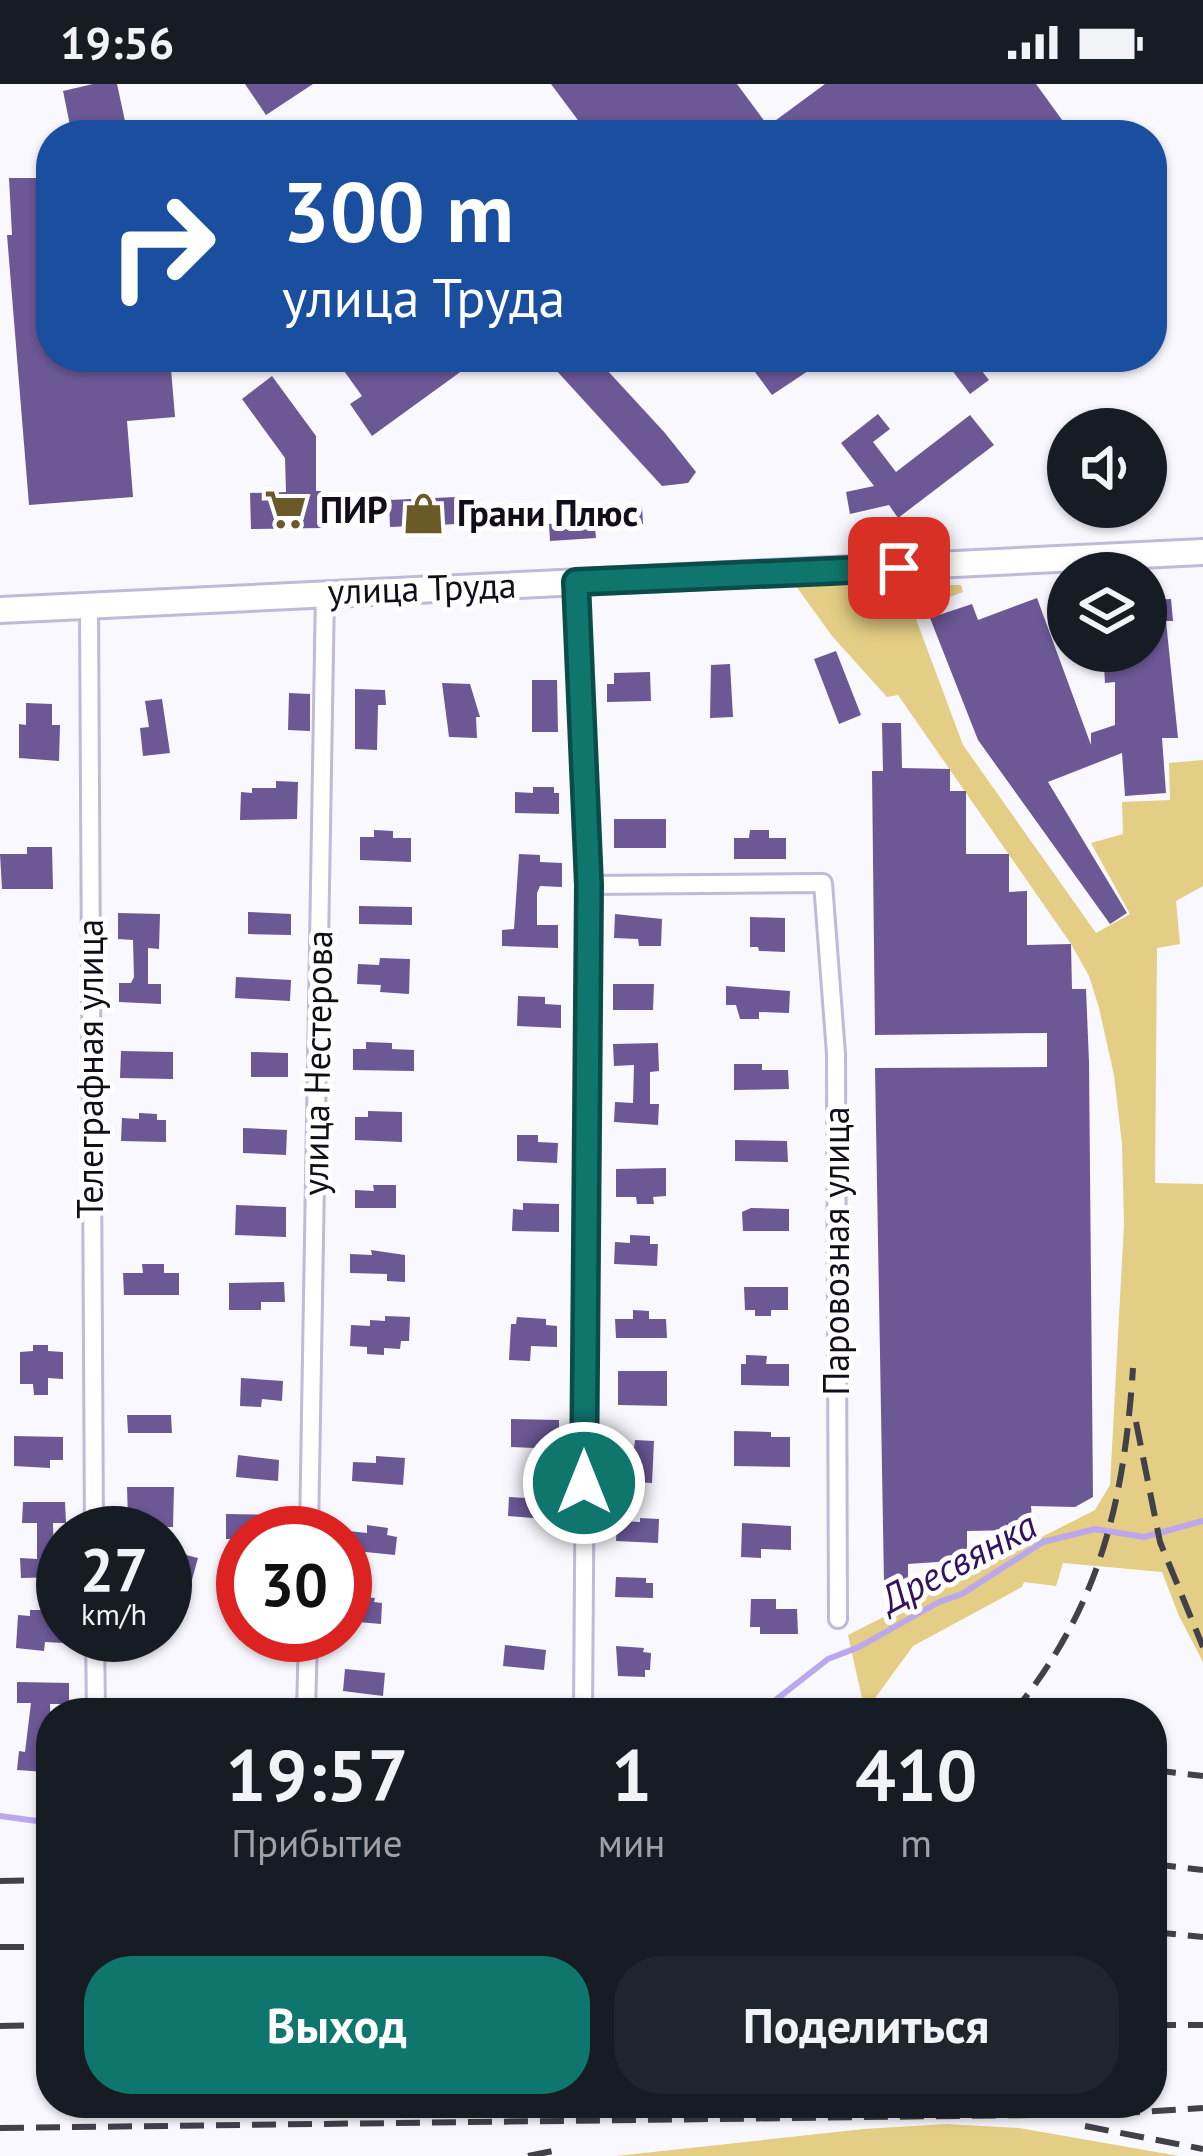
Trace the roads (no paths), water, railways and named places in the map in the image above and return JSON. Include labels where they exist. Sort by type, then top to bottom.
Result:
[{"type":"street","name":"улица Труда","points":[[0,610],[1203,552]]},
{"type":"street","points":[[576,582],[589,885],[583,1698]]},
{"type":"street","name":"улица Нестерова","points":[[309,1506],[325,592]]},
{"type":"street","name":"Телеграфная улица","points":[[89,605],[94,1506]]},
{"type":"street","name":"Паровозная улица","points":[[589,885],[823,883],[836,1054],[838,1619]]},
{"type":"street","points":[[95,1662],[96,1698]]},
{"type":"street","points":[[306,1698],[307,1662]]},
{"type":"waterway","name":"Дресвянка","points":[[778,1698],[828,1659],[962,1594],[1043,1542],[1095,1529],[1144,1537],[1203,1521]]},
{"type":"waterway","name":"Дресвянка","points":[[0,1816],[36,1821]]},
{"type":"railway","points":[[1024,1698],[1067,1633],[1102,1551],[1123,1464],[1133,1368]]},
{"type":"railway","points":[[1136,1422],[1160,1542],[1203,1647]]},
{"type":"railway","points":[[1167,1772],[1203,1776]]},
{"type":"railway","points":[[1167,1866],[1203,1870]]},
{"type":"railway","points":[[0,1881],[36,1880]]},
{"type":"railway","points":[[1167,1933],[1203,1937]]},
{"type":"railway","points":[[0,1947],[36,1947]]},
{"type":"railway","points":[[0,2026],[36,2025]]},
{"type":"railway","points":[[1167,2025],[1203,2025]]},
{"type":"railway","points":[[1167,2110],[1203,2108]]},
{"type":"railway","points":[[0,2128],[794,2118]]},
{"type":"railway","points":[[1085,2126],[1203,2149]]},
{"type":"railway","points":[[528,2156],[558,2150]]},
{"type":"place","name":"ПИР","points":[[286,510]]},
{"type":"place","name":"Грани Плюс","points":[[423,513]]}]
